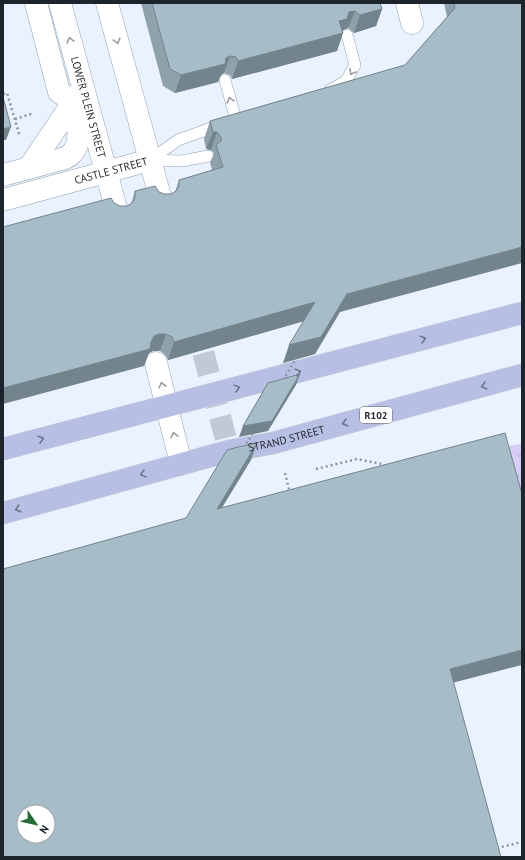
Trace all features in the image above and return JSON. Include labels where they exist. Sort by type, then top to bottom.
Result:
[{"type":"main road","points":[[3,449],[522,313]]},
{"type":"main road","name":"STRAND STREET","points":[[3,513],[229,451],[273,443],[522,375]]},
{"type":"street","points":[[3,175],[62,159],[70,155],[76,148],[79,138],[70,98],[59,92],[36,3]]},
{"type":"street","name":"LOWER PLEIN STREET","points":[[60,3],[117,212]]},
{"type":"street","points":[[106,3],[161,200]]},
{"type":"street","name":"CASTLE STREET","points":[[3,200],[150,160]]},
{"type":"street","points":[[156,363],[181,464]]},
{"type":"lane","points":[[318,94],[346,81],[355,65],[347,34]]},
{"type":"lane","name":"CASTLE STREET","points":[[150,160],[178,140],[240,119],[225,80]]},
{"type":"lane","points":[[150,160],[182,161],[208,156]]},
{"type":"path","points":[[3,94],[7,93],[29,168]]},
{"type":"path","points":[[281,384],[300,350]]},
{"type":"path","points":[[242,452],[257,425]]},
{"type":"path","points":[[316,469],[357,459],[382,464]]},
{"type":"path","points":[[285,473],[289,489]]},
{"type":"path","points":[[496,849],[522,842]]},
{"type":"green space","points":[[522,443],[522,497],[499,449]]},
{"type":"building","points":[[152,3],[380,3],[382,9],[360,15],[355,11],[349,12],[347,19],[339,21],[343,33],[238,61],[236,57],[230,56],[226,58],[225,64],[181,75],[170,69]]},
{"type":"building","points":[[454,3],[522,3],[522,247],[347,294],[321,337],[289,345],[315,302],[174,342],[172,337],[166,334],[159,334],[154,336],[150,349],[3,388],[3,227],[111,198],[114,203],[120,206],[127,206],[132,203],[135,198],[135,191],[155,186],[159,192],[171,194],[176,191],[179,186],[179,180],[223,167],[216,145],[221,141],[221,137],[217,132],[213,132],[210,121],[405,65],[455,8]]},
{"type":"building","points":[[3,97],[11,127],[3,129]]},
{"type":"building","points":[[300,374],[272,421],[243,426],[268,383]]},
{"type":"building","points":[[505,433],[522,494],[522,650],[450,669],[501,857],[3,857],[3,569],[186,518],[227,450],[257,443],[217,509]]},
{"type":"tunnel","points":[[195,321],[229,451]]}]
